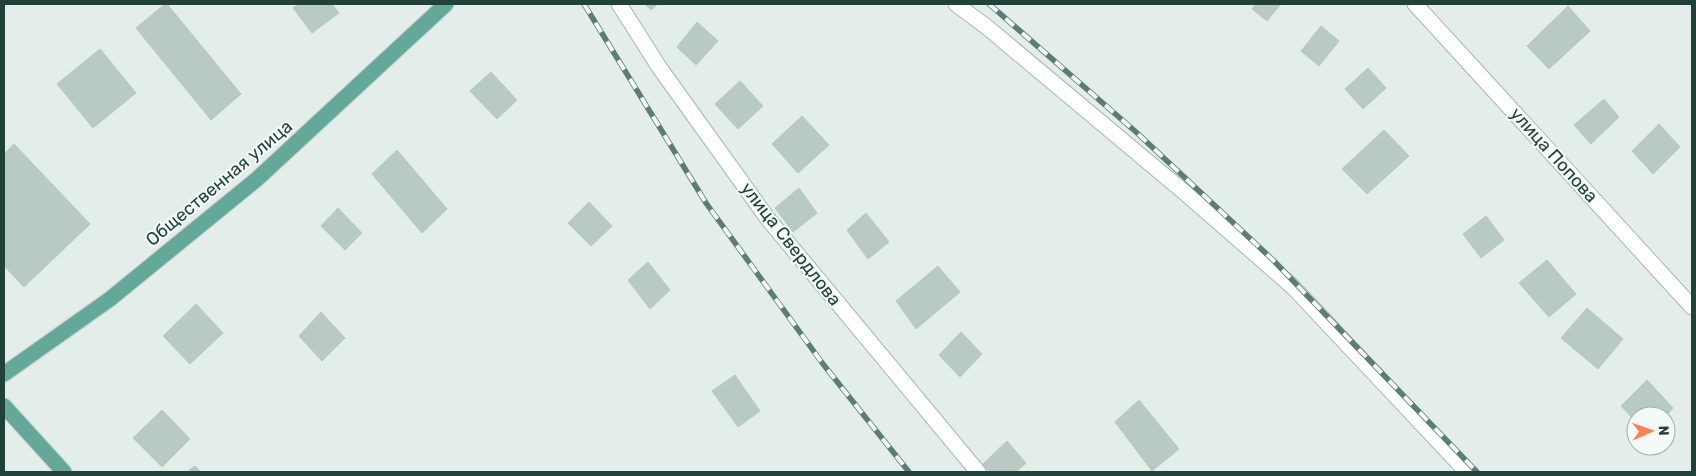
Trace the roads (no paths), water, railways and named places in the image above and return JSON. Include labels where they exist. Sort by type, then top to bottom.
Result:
[{"type":"main road","name":"Общественная улица","points":[[4,374],[110,299],[257,179],[446,4]]},
{"type":"main road","points":[[4,406],[64,472]]},
{"type":"street","name":"улица Свердлова","points":[[619,4],[659,67],[768,219],[978,472]]},
{"type":"street","points":[[956,4],[988,28],[1176,185],[1293,288],[1467,472]]},
{"type":"street","name":"улица Попова","points":[[1416,4],[1692,307]]},
{"type":"railway","points":[[584,4],[706,203],[823,364],[909,472]]},
{"type":"railway","points":[[989,4],[1136,132],[1273,260],[1477,472]]}]
